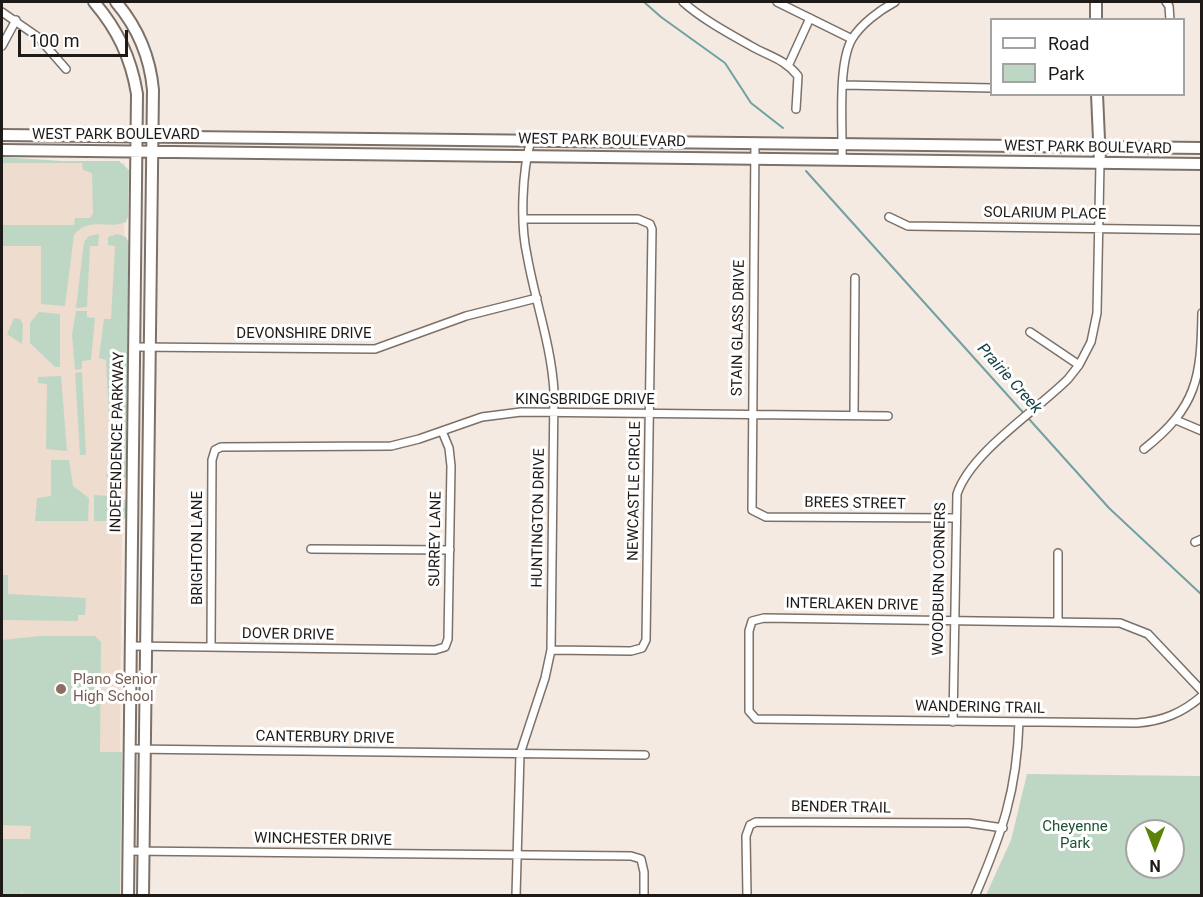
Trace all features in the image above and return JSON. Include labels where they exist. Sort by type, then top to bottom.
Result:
[{"type":"main road","name":"INDEPENDENCE PARKWAY","points":[[94,2],[113,24],[131,66],[137,94],[128,896]]},
{"type":"main road","name":"INDEPENDENCE PARKWAY","points":[[116,2],[139,35],[151,70],[153,135],[143,896]]},
{"type":"main road","points":[[1096,2],[1096,18]]},
{"type":"main road","name":"WOODBURN CORNERS","points":[[1097,96],[1100,163]]},
{"type":"main road","name":"WEST PARK BOULEVARD","points":[[2,135],[1202,148]]},
{"type":"main road","name":"WEST PARK BOULEVARD","points":[[2,150],[1202,164]]},
{"type":"main road","points":[[136,229],[152,229]]},
{"type":"street","points":[[683,2],[693,11],[752,47],[789,64],[798,76],[796,109]]},
{"type":"street","points":[[777,2],[852,39]]},
{"type":"street","points":[[842,160],[843,85],[852,39],[871,18],[895,2]]},
{"type":"street","points":[[1166,2],[1169,6],[1170,18]]},
{"type":"street","points":[[2,12],[38,37],[66,69]]},
{"type":"street","points":[[789,64],[810,18]]},
{"type":"street","points":[[2,46],[16,20]]},
{"type":"street","points":[[843,85],[990,88]]},
{"type":"street","name":"HUNTINGTON DRIVE","points":[[516,896],[520,754],[545,678],[551,650],[554,412],[551,359],[526,255],[526,155],[531,140]]},
{"type":"street","name":"STAIN GLASS DRIVE","points":[[755,142],[751,505],[755,514]]},
{"type":"street","name":"WOODBURN CORNERS","points":[[953,722],[957,494],[964,477],[978,460],[1059,388],[1079,365],[1091,342],[1097,313],[1100,163]]},
{"type":"street","name":"SOLARIUM PLACE","points":[[889,217],[908,226],[1202,230]]},
{"type":"street","name":"NEWCASTLE CIRCLE","points":[[525,219],[638,219],[650,224],[652,234],[645,644],[631,651],[551,650]]},
{"type":"street","points":[[854,415],[855,278]]},
{"type":"street","name":"DEVONSHIRE DRIVE","points":[[135,347],[375,349],[466,316],[537,298]]},
{"type":"street","points":[[1144,449],[1176,420],[1197,379],[1202,313]]},
{"type":"street","points":[[1030,332],[1079,365]]},
{"type":"street","name":"KINGSBRIDGE DRIVE","points":[[215,450],[229,446],[383,446],[405,443],[502,413],[888,416]]},
{"type":"street","points":[[1176,420],[1202,431]]},
{"type":"street","name":"SURREY LANE","points":[[442,431],[449,448],[451,466],[448,639],[445,647]]},
{"type":"street","name":"BRIGHTON LANE","points":[[210,647],[212,460],[215,450]]},
{"type":"street","name":"BREES STREET","points":[[755,514],[766,517],[955,518]]},
{"type":"street","points":[[311,549],[450,550]]},
{"type":"street","points":[[1058,553],[1058,621]]},
{"type":"street","name":"INTERLAKEN DRIVE","points":[[752,716],[749,706],[749,631],[753,621],[764,618],[1101,621],[1135,627],[1160,644],[1202,691]]},
{"type":"street","name":"DOVER DRIVE","points":[[130,646],[435,650],[445,647]]},
{"type":"street","name":"WANDERING TRAIL","points":[[752,716],[764,719],[953,722],[1151,722],[1177,714],[1202,696]]},
{"type":"street","points":[[975,896],[1003,828],[1015,778],[1019,722]]},
{"type":"street","name":"CANTERBURY DRIVE","points":[[129,749],[645,755]]},
{"type":"street","name":"BENDER TRAIL","points":[[747,896],[746,836],[750,825],[756,822],[969,823],[1003,828]]},
{"type":"street","name":"WINCHESTER DRIVE","points":[[128,851],[637,856],[644,864],[644,896]]},
{"type":"shaded area","name":"Plano Senior High School","points":[[2,162],[125,163],[119,895],[2,896]]},
{"type":"green space","points":[[2,157],[62,161],[119,161],[129,170],[126,222],[86,226],[74,235],[65,306],[41,304],[41,246],[2,246],[2,225],[74,225],[75,218],[90,218],[93,214],[92,173],[83,170],[82,163],[2,163]]},
{"type":"green space","points":[[99,234],[98,246],[90,246],[87,307],[76,308],[84,242],[89,236]]},
{"type":"green space","points":[[117,234],[126,237],[129,243],[127,476],[119,484],[108,485],[106,473],[112,473],[106,360],[99,358],[104,319],[111,319],[115,246],[108,245],[108,237]]},
{"type":"green space","points":[[76,311],[87,311],[87,317],[95,318],[91,360],[82,361],[82,369],[75,370],[72,334]]},
{"type":"green space","points":[[39,312],[60,314],[60,367],[55,367],[30,343],[30,323]]},
{"type":"green space","points":[[14,318],[20,319],[23,324],[22,344],[7,334]]},
{"type":"green space","points":[[82,372],[86,455],[80,455],[75,373]]},
{"type":"green space","points":[[61,376],[67,451],[46,449],[47,384],[38,383],[38,377]]},
{"type":"green space","points":[[51,460],[69,460],[73,486],[89,498],[88,521],[35,521],[37,498],[51,496]]},
{"type":"green space","points":[[94,495],[123,497],[127,503],[126,517],[122,521],[94,521]]},
{"type":"green space","points":[[2,575],[8,575],[8,594],[86,598],[85,615],[78,615],[78,621],[2,620]]},
{"type":"green space","points":[[40,636],[95,636],[101,642],[100,752],[122,752],[120,895],[21,895],[24,890],[19,895],[2,895],[2,839],[30,839],[31,826],[2,825],[2,640]]},
{"type":"green space","name":"Cheyenne Park","points":[[1027,774],[1201,776],[1201,895],[986,895],[1011,840]]},
{"type":"waterway","name":"Prairie Creek","points":[[644,2],[725,63],[751,103],[783,128]]},
{"type":"waterway","name":"Prairie Creek","points":[[806,171],[1109,508],[1202,595]]},
{"type":"place","name":"Plano Senior High School","points":[[61,689]]}]
